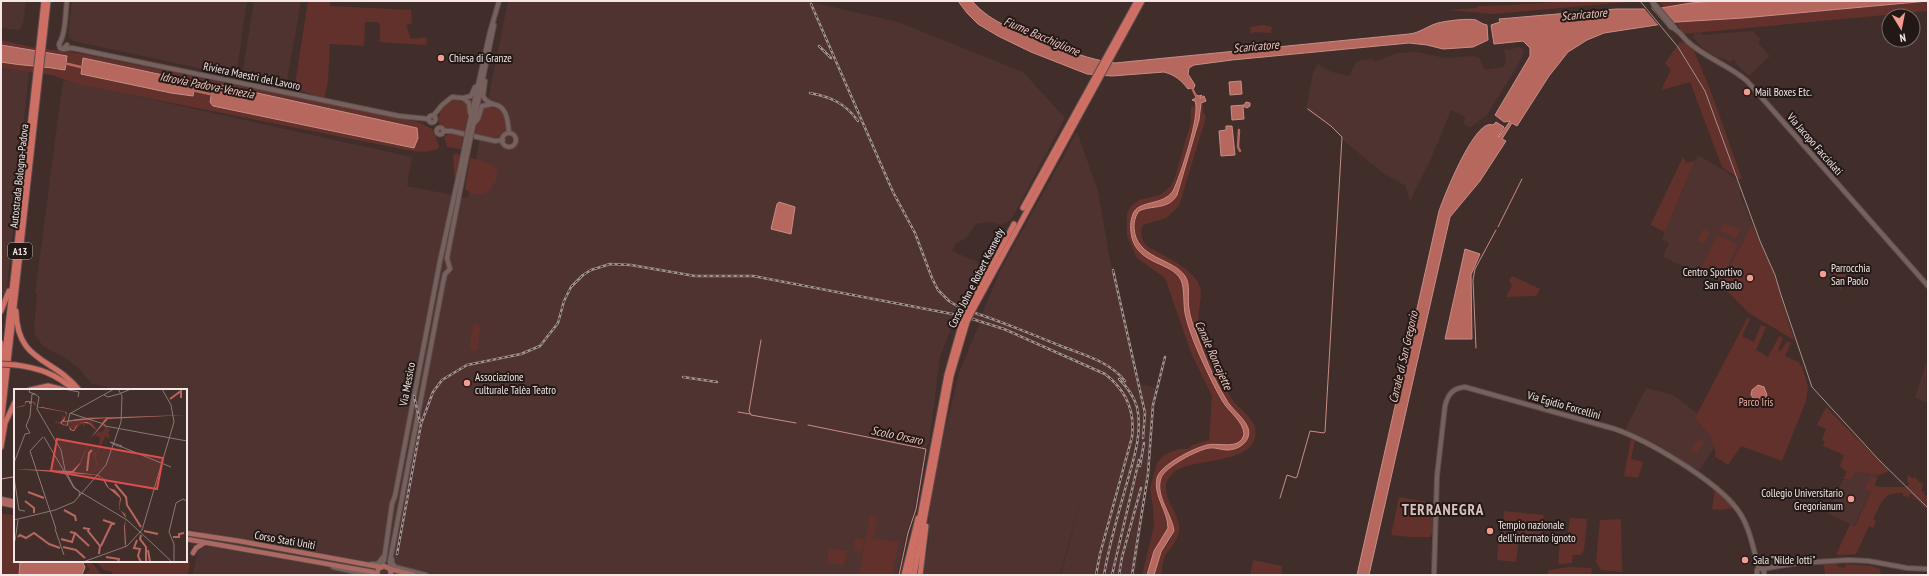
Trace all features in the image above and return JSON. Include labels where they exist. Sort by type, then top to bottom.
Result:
[{"type":"highway","name":"Autostrada Bologna-Padova","points":[[42,42],[44,1]]},
{"type":"highway","name":"Autostrada Bologna-Padova","points":[[1,390],[48,1]]},
{"type":"highway","points":[[1108,58],[1137,1]]},
{"type":"highway","points":[[1108,58],[1142,1]]},
{"type":"highway","name":"Corso John e Robert Kennedy","points":[[910,575],[949,375],[953,357],[965,322],[986,280],[1108,58]]},
{"type":"highway","name":"Autostrada Bologna-Padova","points":[[1,425],[16,269]]},
{"type":"highway","points":[[1,310],[9,293],[16,269]]},
{"type":"highway","points":[[16,269],[17,320],[24,343],[33,355],[65,375],[78,389]]},
{"type":"highway","points":[[1,343],[2,386]]},
{"type":"highway","points":[[1,364],[16,365],[49,372],[73,389]]},
{"type":"highway","name":"Corso John e Robert Kennedy","points":[[914,575],[928,502],[949,375]]},
{"type":"highway","points":[[34,389],[48,386],[60,389]]},
{"type":"highway","points":[[1,447],[4,423],[14,404]]},
{"type":"highway","points":[[904,575],[926,490]]},
{"type":"highway","points":[[920,575],[928,502]]},
{"type":"main road","points":[[1,499],[14,502]]},
{"type":"main road","points":[[1,503],[14,506]]},
{"type":"main road","name":"Corso Stati Uniti","points":[[187,532],[381,567],[386,566],[390,569]]},
{"type":"main road","name":"Corso Stati Uniti","points":[[187,539],[329,566],[372,572],[377,575]]},
{"type":"main road","points":[[187,540],[192,544],[193,553],[198,545],[206,542]]},
{"type":"main road","points":[[377,575],[378,570],[381,567]]},
{"type":"main road","points":[[391,575],[390,569],[413,575]]},
{"type":"street","name":"Riviera Maestri del Lavoro","points":[[67,1],[63,33],[64,44],[72,48],[398,116],[430,120]]},
{"type":"street","name":"Via Messico","points":[[390,569],[401,502],[445,274],[449,271],[447,258],[479,79],[500,1]]},
{"type":"street","name":"Via Jacopo Facciolati","points":[[1652,1],[1673,26],[1698,49],[1747,81],[1928,286]]},
{"type":"street","name":"Via Messico","points":[[470,129],[474,123],[494,32],[494,22]]},
{"type":"street","points":[[484,72],[483,96],[488,102],[500,107],[503,110],[509,134],[515,137],[514,145],[507,146],[503,140]]},
{"type":"street","points":[[435,117],[447,100],[452,97],[463,98],[472,94],[479,79]]},
{"type":"street","points":[[463,98],[469,103],[470,129]]},
{"type":"street","points":[[474,123],[478,119],[482,106],[492,104]]},
{"type":"street","points":[[443,129],[440,127],[435,117],[430,115],[430,120],[436,131],[437,128],[495,141],[503,140]]},
{"type":"street","points":[[503,140],[505,135],[509,134]]},
{"type":"street","name":"Via Messico","points":[[381,567],[384,560],[393,501],[438,268],[463,165]]},
{"type":"street","points":[[445,274],[441,274],[438,268],[443,263],[448,265]]},
{"type":"street","name":"Via Egidio Forcellini","points":[[1434,575],[1437,476],[1445,406],[1448,396],[1453,390],[1465,387],[1615,429],[1634,436],[1668,456],[1723,492],[1737,509],[1751,537],[1761,569],[1764,571],[1764,575]]},
{"type":"street","points":[[393,501],[397,500],[401,502]]},
{"type":"street","points":[[392,507],[395,510],[400,508]]},
{"type":"street","points":[[352,562],[378,564],[382,560],[387,542]]},
{"type":"street","points":[[394,542],[392,565],[398,569],[426,575]]},
{"type":"street","points":[[1758,575],[1757,572],[1761,569],[1819,561],[1856,560],[1902,568],[1928,569]]},
{"type":"street","points":[[329,566],[368,575]]},
{"type":"street","points":[[1764,575],[1774,568]]},
{"type":"shaded area","points":[[1,1],[26,1],[21,29],[16,30],[1,28]]},
{"type":"shaded area","points":[[72,1],[247,1],[237,70],[230,75],[73,41],[69,38],[68,34]]},
{"type":"shaded area","points":[[254,1],[301,1],[286,86],[247,79],[244,77],[244,63]]},
{"type":"shaded area","points":[[508,1],[807,1],[898,22],[1023,72],[1065,118],[1011,220],[1002,225],[990,222],[976,224],[965,239],[956,243],[952,251],[978,262],[979,272],[986,274],[968,309],[982,314],[1000,271],[1077,132],[1098,191],[1110,260],[1139,384],[1157,388],[1154,404],[1148,477],[1135,575],[1061,575],[1085,483],[1060,575],[923,575],[929,540],[929,513],[941,447],[959,373],[980,322],[956,315],[940,357],[929,443],[925,450],[913,514],[906,535],[897,575],[193,575],[201,532],[187,528],[187,389],[117,389],[92,384],[78,368],[68,360],[43,346],[35,335],[34,328],[37,294],[35,293],[63,80],[412,157],[407,186],[468,198]]},
{"type":"shaded area","points":[[1692,30],[1697,34],[1701,32],[1701,35],[1754,31],[1755,34],[1761,39],[1758,43],[1770,56],[1749,76],[1735,63],[1736,61],[1734,59],[1730,62],[1722,58],[1717,58],[1701,47],[1692,36],[1695,36]]},
{"type":"shaded area","points":[[1520,47],[1524,51],[1523,56],[1487,115],[1471,127],[1467,127],[1464,123],[1465,117],[1451,110],[1430,161],[1410,201],[1406,186],[1383,173],[1343,140],[1331,126],[1306,110],[1313,72],[1318,64],[1332,72],[1349,76],[1357,61],[1372,59],[1374,62],[1397,53],[1416,52],[1445,58],[1473,56],[1479,58],[1485,70],[1503,67],[1506,64],[1504,49],[1508,50]]},
{"type":"shaded area","points":[[1,69],[29,71],[7,288],[1,302]]},
{"type":"shaded area","points":[[1698,155],[1737,180],[1741,191],[1739,192],[1752,224],[1722,283],[1663,257],[1669,243],[1662,239]]},
{"type":"shaded area","points":[[1928,357],[1928,402],[1926,402],[1915,398]]},
{"type":"shaded area","points":[[1646,388],[1673,395],[1698,414],[1695,418],[1711,437],[1714,447],[1699,471],[1650,442],[1625,430]]},
{"type":"shaded area","name":"Collegio Universitario Gregorianum","points":[[1856,472],[1879,475],[1854,526],[1827,513],[1843,480],[1851,480]]},
{"type":"green space","points":[[308,1],[330,1],[330,6],[411,10],[412,24],[406,25],[411,39],[427,37],[426,45],[380,42],[380,24],[377,22],[365,22],[364,46],[330,44],[328,80],[324,99],[299,90],[295,85]]},
{"type":"green space","points":[[1567,1],[1640,1],[1493,14],[1449,10],[1476,8],[1478,6]]},
{"type":"green space","points":[[1928,1],[1928,11],[1921,12],[1921,8],[1881,8],[1881,15],[1683,34],[1677,23],[1659,2]]},
{"type":"green space","points":[[1264,25],[1272,27],[1271,33],[1255,32],[1251,34],[1250,27]]},
{"type":"green space","points":[[1,40],[31,47],[82,54],[418,122],[432,129],[439,145],[438,149],[425,152],[412,151],[77,84],[52,75],[1,68],[1,62],[65,70],[67,57],[1,45]],"holes":[[[83,58],[196,82],[194,96],[171,93],[82,74]],[[216,84],[416,128],[414,147],[213,106],[211,102],[213,85]]]},
{"type":"green space","points":[[1680,42],[1685,43],[1694,51],[1711,92],[1742,179],[1739,179],[1722,167],[1690,82],[1661,90],[1671,70],[1665,63]]},
{"type":"green space","points":[[456,100],[468,104],[469,109],[464,133],[445,129],[441,126],[439,121],[439,117],[444,108],[452,101]]},
{"type":"green space","points":[[1201,104],[1203,104],[1203,112],[1206,117],[1179,206],[1166,218],[1143,225],[1141,234],[1148,247],[1172,260],[1189,272],[1200,286],[1201,294],[1198,322],[1200,331],[1214,358],[1228,392],[1234,402],[1254,424],[1254,440],[1248,449],[1237,455],[1183,467],[1174,472],[1168,479],[1166,487],[1167,494],[1179,524],[1179,531],[1176,541],[1165,556],[1161,575],[1154,575],[1157,562],[1170,541],[1173,531],[1172,520],[1163,502],[1160,484],[1161,478],[1165,472],[1179,461],[1196,452],[1209,448],[1233,448],[1242,446],[1249,434],[1246,424],[1227,401],[1220,389],[1199,342],[1190,315],[1188,286],[1185,276],[1180,270],[1157,258],[1142,247],[1136,239],[1134,228],[1135,220],[1139,211],[1162,206],[1175,198],[1195,135]]},
{"type":"green space","points":[[1197,105],[1194,124],[1183,167],[1174,189],[1164,200],[1139,207],[1135,211],[1131,218],[1131,239],[1136,248],[1142,254],[1173,271],[1179,277],[1183,288],[1183,305],[1192,335],[1221,399],[1241,424],[1244,434],[1242,439],[1235,444],[1205,446],[1189,452],[1171,462],[1159,474],[1157,487],[1159,499],[1166,516],[1168,528],[1154,551],[1147,575],[1142,575],[1154,527],[1150,489],[1157,463],[1164,455],[1178,449],[1188,449],[1193,445],[1209,440],[1212,396],[1192,355],[1165,278],[1137,258],[1127,236],[1127,213],[1131,206],[1139,200],[1160,195],[1171,186],[1191,122],[1191,107]]},
{"type":"green space","points":[[487,107],[500,110],[505,121],[504,133],[494,138],[475,134],[476,124],[482,108]]},
{"type":"green space","points":[[449,133],[463,136],[461,149],[447,147],[444,137]]},
{"type":"green space","points":[[456,153],[460,155],[455,182],[453,156]]},
{"type":"green space","points":[[1683,157],[1686,163],[1695,161],[1665,232],[1651,224]]},
{"type":"green space","points":[[470,158],[487,163],[496,170],[498,174],[496,180],[485,194],[472,194],[465,189]]},
{"type":"green space","points":[[1724,223],[1740,230],[1736,239],[1720,231]]},
{"type":"green space","name":"Centro Sportivo San Paolo","points":[[1752,224],[1774,273],[1794,340],[1749,313],[1721,285]]},
{"type":"green space","points":[[1703,229],[1710,232],[1704,244],[1697,241]]},
{"type":"green space","points":[[1717,235],[1738,244],[1722,279],[1701,269]]},
{"type":"green space","points":[[1832,270],[1846,273],[1841,290],[1829,281]]},
{"type":"green space","points":[[1512,276],[1540,289],[1536,296],[1506,297],[1512,285],[1509,281]]},
{"type":"green space","name":"Parco Iris","points":[[1748,317],[1750,319],[1742,336],[1754,342],[1761,325],[1766,327],[1756,350],[1768,357],[1779,336],[1783,338],[1778,350],[1780,351],[1788,341],[1791,343],[1785,356],[1800,363],[1799,365],[1802,366],[1808,387],[1806,401],[1782,461],[1741,446],[1728,465],[1714,456],[1716,454],[1711,437],[1695,418]]},
{"type":"green space","points":[[473,324],[481,325],[477,351],[469,350]]},
{"type":"green space","points":[[1826,407],[1889,471],[1879,475],[1856,472],[1851,480],[1843,479],[1847,472],[1840,466],[1844,455],[1823,446],[1825,442],[1822,440],[1826,429],[1817,425]]},
{"type":"green space","points":[[1699,438],[1704,442],[1696,454],[1690,450]]},
{"type":"green space","points":[[1631,439],[1635,440],[1631,459],[1643,462],[1638,478],[1624,476]]},
{"type":"green space","points":[[1908,475],[1912,478],[1915,477],[1923,484],[1921,491],[1924,492],[1924,495],[1928,496],[1928,510],[1910,493],[1909,497],[1903,496],[1903,493],[1891,494],[1881,503],[1873,519],[1876,521],[1873,528],[1869,526],[1856,554],[1836,555],[1850,524],[1855,526],[1871,492],[1865,488],[1871,476],[1877,479],[1874,485],[1879,487],[1906,487],[1909,484],[1907,481]]},
{"type":"green space","points":[[1715,490],[1723,496],[1733,508],[1719,510],[1712,509]]},
{"type":"green space","points":[[1399,497],[1433,503],[1432,533],[1430,537],[1391,535]]},
{"type":"green space","points":[[1504,511],[1544,515],[1542,539],[1519,537],[1516,562],[1497,560],[1499,535],[1502,535]]},
{"type":"green space","points":[[1,514],[14,515],[14,562],[20,562],[19,575],[1,575]]},
{"type":"green space","points":[[872,514],[877,517],[873,540],[875,540],[875,538],[899,542],[892,575],[859,575],[870,516]]},
{"type":"green space","points":[[1570,518],[1587,519],[1584,550],[1581,555],[1573,555],[1572,563],[1558,564],[1560,540],[1567,541]]},
{"type":"green space","points":[[1621,519],[1622,572],[1601,570],[1596,562],[1600,520]]},
{"type":"green space","points":[[855,538],[864,539],[862,552],[853,550]]},
{"type":"green space","points":[[829,548],[847,551],[844,566],[839,565],[838,563],[833,564],[833,562],[827,563]]},
{"type":"green space","points":[[187,559],[190,562],[188,575],[113,575],[112,572],[104,570],[96,562],[187,562]]},
{"type":"green space","points":[[1253,560],[1282,566],[1281,575],[1250,575]]},
{"type":"green space","points":[[91,562],[102,575],[84,575],[90,570],[85,563]]},
{"type":"green space","points":[[1824,564],[1838,564],[1837,566],[1844,568],[1846,564],[1870,566],[1880,569],[1881,575],[1825,575]]},
{"type":"green space","points":[[1571,567],[1590,568],[1592,569],[1591,575],[1547,575],[1548,570]]},
{"type":"water","points":[[958,1],[972,1],[988,16],[1017,31],[1080,55],[1115,63],[1409,34],[1438,23],[1473,19],[1487,25],[1488,40],[1473,47],[1443,49],[1409,43],[1194,65],[1189,68],[1188,74],[1195,85],[1193,90],[1191,88],[1188,89],[1175,76],[1164,72],[1112,76],[1087,74],[1031,52],[998,36],[978,24]]},
{"type":"water","name":"Scaricatore","points":[[1714,1],[1928,1],[1743,18],[1676,22],[1604,33],[1587,40],[1568,52],[1549,76],[1517,126],[1512,123],[1502,139],[1506,141],[1480,181],[1450,217],[1369,575],[1357,575],[1439,211],[1461,160],[1469,145],[1478,133],[1486,126],[1493,125],[1496,122],[1504,127],[1499,137],[1510,121],[1504,122],[1495,115],[1530,56],[1530,48],[1523,41],[1494,44],[1491,25],[1500,22],[1499,19],[1616,9],[1655,9]]},
{"type":"water","points":[[1,45],[67,56],[65,70],[1,62]]},
{"type":"water","points":[[83,58],[196,82],[193,96],[171,93],[81,74]]},
{"type":"water","points":[[1241,81],[1242,94],[1230,95],[1229,82]]},
{"type":"water","points":[[216,84],[417,128],[418,138],[414,148],[213,106],[210,102],[213,85]]},
{"type":"water","points":[[1196,95],[1202,95],[1200,98],[1204,96],[1206,101],[1201,103],[1199,120],[1177,195],[1174,200],[1165,205],[1139,211],[1135,219],[1134,228],[1136,238],[1141,246],[1156,257],[1172,265],[1185,276],[1188,284],[1188,305],[1190,315],[1206,358],[1221,391],[1228,403],[1246,424],[1249,433],[1244,444],[1232,450],[1211,448],[1204,449],[1175,464],[1168,469],[1161,478],[1160,491],[1174,531],[1161,552],[1154,575],[1147,575],[1154,551],[1168,528],[1166,516],[1156,485],[1159,473],[1178,458],[1194,450],[1212,444],[1234,444],[1242,439],[1244,434],[1239,421],[1223,402],[1194,342],[1185,313],[1181,280],[1177,274],[1141,253],[1136,247],[1131,232],[1131,220],[1136,210],[1169,196],[1173,191],[1185,160],[1193,131],[1196,108],[1195,101],[1192,100],[1196,98]]},
{"type":"water","points":[[1246,102],[1250,103],[1250,106],[1247,108],[1243,106],[1244,119],[1232,120],[1231,106],[1244,105]]},
{"type":"water","points":[[1226,126],[1232,126],[1235,155],[1221,156],[1219,131],[1226,130]]},
{"type":"water","points":[[779,202],[795,207],[791,234],[771,229],[777,204]]},
{"type":"water","points":[[1465,249],[1480,254],[1471,275],[1472,339],[1445,339]]},
{"type":"water","points":[[1758,385],[1764,387],[1767,395],[1764,403],[1757,406],[1751,403],[1754,399],[1751,395],[1752,390]]},
{"type":"water","points":[[20,562],[82,562],[85,567],[82,575],[19,575]]},
{"type":"pier","points":[[1643,7],[1650,7],[1667,26],[1660,27]]},
{"type":"waterway","name":"Idrovia Padova-Venezia","points":[[64,63],[85,68]]},
{"type":"waterway","name":"Canale Roncajette","points":[[1192,88],[1197,98]]},
{"type":"waterway","name":"Idrovia Padova-Venezia","points":[[192,90],[214,95]]},
{"type":"waterway","points":[[1280,498],[1287,475],[1297,477],[1310,431],[1325,432],[1342,137],[1331,126],[1308,109]]},
{"type":"waterway","points":[[1239,130],[1238,147],[1240,151]]},
{"type":"waterway","points":[[1498,227],[1522,179]]},
{"type":"waterway","points":[[1476,348],[1473,280],[1475,269],[1496,230]]},
{"type":"waterway","name":"Scolo Orsaro","points":[[761,340],[749,411],[751,415],[796,423]]},
{"type":"waterway","points":[[738,412],[750,414]]},
{"type":"waterway","name":"Scolo Orsaro","points":[[808,425],[926,449],[916,509],[908,533],[899,575]]},
{"type":"waterway","points":[[1,479],[13,477]]},
{"type":"tram line","points":[[1640,1],[1678,47],[1705,91],[1760,241],[1775,275],[1812,387],[1879,460],[1928,508]]},
{"type":"railway","points":[[811,4],[893,192],[915,233],[938,290],[949,301],[970,314]]},
{"type":"railway","points":[[819,46],[831,58]]},
{"type":"railway","points":[[810,93],[831,99],[843,105],[858,121]]},
{"type":"railway","points":[[397,554],[421,424],[433,392],[442,380],[467,365],[521,354],[540,346],[558,323],[564,301],[571,287],[583,275],[591,270],[610,264],[631,265],[695,276],[753,276],[963,316],[1004,329],[1105,374],[1124,394],[1128,402],[1133,428],[1132,437],[1100,554],[1096,575]]},
{"type":"railway","points":[[1113,270],[1145,413],[1143,438]]},
{"type":"railway","points":[[966,310],[1002,322],[1096,359],[1119,374],[1125,381]]},
{"type":"railway","points":[[1132,575],[1148,474],[1153,405],[1165,357]]},
{"type":"railway","points":[[683,377],[717,382]]},
{"type":"railway","points":[[1104,575],[1108,553],[1134,457],[1139,427],[1139,417],[1136,403],[1130,392],[1119,379]]},
{"type":"railway","points":[[414,396],[420,422]]},
{"type":"railway","points":[[1140,466],[1144,443]]},
{"type":"railway","points":[[1112,575],[1139,460]]},
{"type":"railway","points":[[1119,575],[1122,557],[1141,488]]},
{"type":"place","name":"Chiesa di Granze","points":[[441,58]]},
{"type":"place","name":"Mail Boxes Etc.","points":[[1747,92]]},
{"type":"place","name":"Parrocchia San Paolo","points":[[1823,274]]},
{"type":"place","name":"Centro Sportivo San Paolo","points":[[1750,278]]},
{"type":"place","name":"Associazione culturale Talèa Teatro","points":[[467,383]]},
{"type":"place","name":"Collegio Universitario Gregorianum","points":[[1851,499]]},
{"type":"place","name":"Tempio nazionale dell'internato ignoto","points":[[1490,531]]},
{"type":"place","name":"Sala \"Nilde Iotti\"","points":[[1745,560]]},
{"type":"district","name":"TERRANEGRA","points":[[1443,509]]},
{"type":"water label","name":"Fiume Bacchiglione","points":[[1042,36]]},
{"type":"water label","name":"Canale di San Gregorio","points":[[1403,357]]}]
